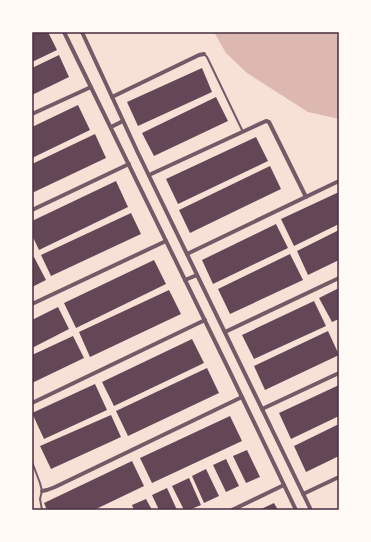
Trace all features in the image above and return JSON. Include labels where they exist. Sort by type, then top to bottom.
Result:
[{"type":"street","points":[[64,32],[186,280],[296,510]]},
{"type":"street","points":[[82,32],[123,121],[310,510]]},
{"type":"street","points":[[112,97],[199,55],[204,54]]},
{"type":"street","points":[[32,114],[91,86]]},
{"type":"street","points":[[111,127],[123,121]]},
{"type":"street","points":[[149,175],[266,121],[269,122],[306,197]]},
{"type":"street","points":[[32,210],[129,164]]},
{"type":"street","points":[[187,254],[339,181]]},
{"type":"street","points":[[32,304],[166,241]]},
{"type":"street","points":[[186,280],[197,275]]},
{"type":"street","points":[[224,332],[339,278]]},
{"type":"street","points":[[32,403],[205,320]]},
{"type":"street","points":[[262,409],[339,373]]},
{"type":"street","points":[[42,491],[55,487],[242,397]]},
{"type":"street","points":[[303,494],[339,476]]},
{"type":"street","points":[[232,510],[284,485]]},
{"type":"lane","points":[[204,54],[207,57],[243,132]]},
{"type":"lane","points":[[32,462],[42,491],[40,499],[42,510]]},
{"type":"shaded area","points":[[214,32],[339,32],[339,119],[308,112],[247,73],[226,53]]},
{"type":"building","points":[[32,32],[48,32],[57,50],[32,62]]},
{"type":"building","points":[[59,55],[69,77],[32,95],[32,68]]},
{"type":"building","points":[[202,68],[212,92],[138,126],[127,102]]},
{"type":"building","points":[[216,97],[228,121],[154,156],[142,133]]},
{"type":"building","points":[[78,105],[90,130],[32,158],[32,127]]},
{"type":"building","points":[[95,134],[106,158],[32,193],[32,164]]},
{"type":"building","points":[[256,137],[268,161],[178,204],[166,179]]},
{"type":"building","points":[[270,166],[281,189],[190,233],[179,210]]},
{"type":"building","points":[[116,181],[128,207],[39,250],[32,235],[32,221]]},
{"type":"building","points":[[339,192],[339,224],[294,246],[281,219]]},
{"type":"building","points":[[131,213],[141,234],[51,276],[41,255]]},
{"type":"building","points":[[276,224],[288,248],[213,284],[202,260]]},
{"type":"building","points":[[339,230],[339,260],[308,275],[297,251]]},
{"type":"building","points":[[290,254],[303,280],[230,314],[218,289]]},
{"type":"building","points":[[34,257],[46,280],[32,287],[32,258]]},
{"type":"building","points":[[154,260],[166,284],[76,328],[64,303]]},
{"type":"building","points":[[339,288],[339,319],[332,322],[319,298]]},
{"type":"building","points":[[169,290],[181,314],[90,357],[79,332]]},
{"type":"building","points":[[314,301],[326,326],[254,359],[242,335]]},
{"type":"building","points":[[58,307],[69,329],[32,348],[32,320]]},
{"type":"building","points":[[328,331],[339,355],[265,390],[254,366]]},
{"type":"building","points":[[73,336],[84,358],[32,383],[32,355]]},
{"type":"building","points":[[192,339],[204,363],[114,406],[102,382]]},
{"type":"building","points":[[207,368],[219,393],[128,436],[116,411]]},
{"type":"building","points":[[95,384],[107,410],[44,439],[32,413]]},
{"type":"building","points":[[339,385],[339,416],[291,439],[279,413]]},
{"type":"building","points":[[111,415],[121,437],[51,469],[40,446]]},
{"type":"building","points":[[230,416],[242,441],[152,483],[140,458]]},
{"type":"building","points":[[339,424],[339,456],[306,472],[294,446]]},
{"type":"building","points":[[247,450],[260,477],[246,483],[233,456]]},
{"type":"building","points":[[226,459],[239,486],[226,492],[213,465]]},
{"type":"building","points":[[132,461],[144,486],[94,510],[47,510],[44,503]]},
{"type":"building","points":[[206,469],[219,496],[204,503],[192,476]]},
{"type":"building","points":[[189,478],[201,505],[189,510],[184,510],[172,486]]},
{"type":"building","points":[[167,488],[177,510],[159,510],[152,495]]},
{"type":"building","points":[[146,499],[152,510],[134,510],[132,505]]},
{"type":"building","points":[[274,503],[278,510],[259,510]]}]
